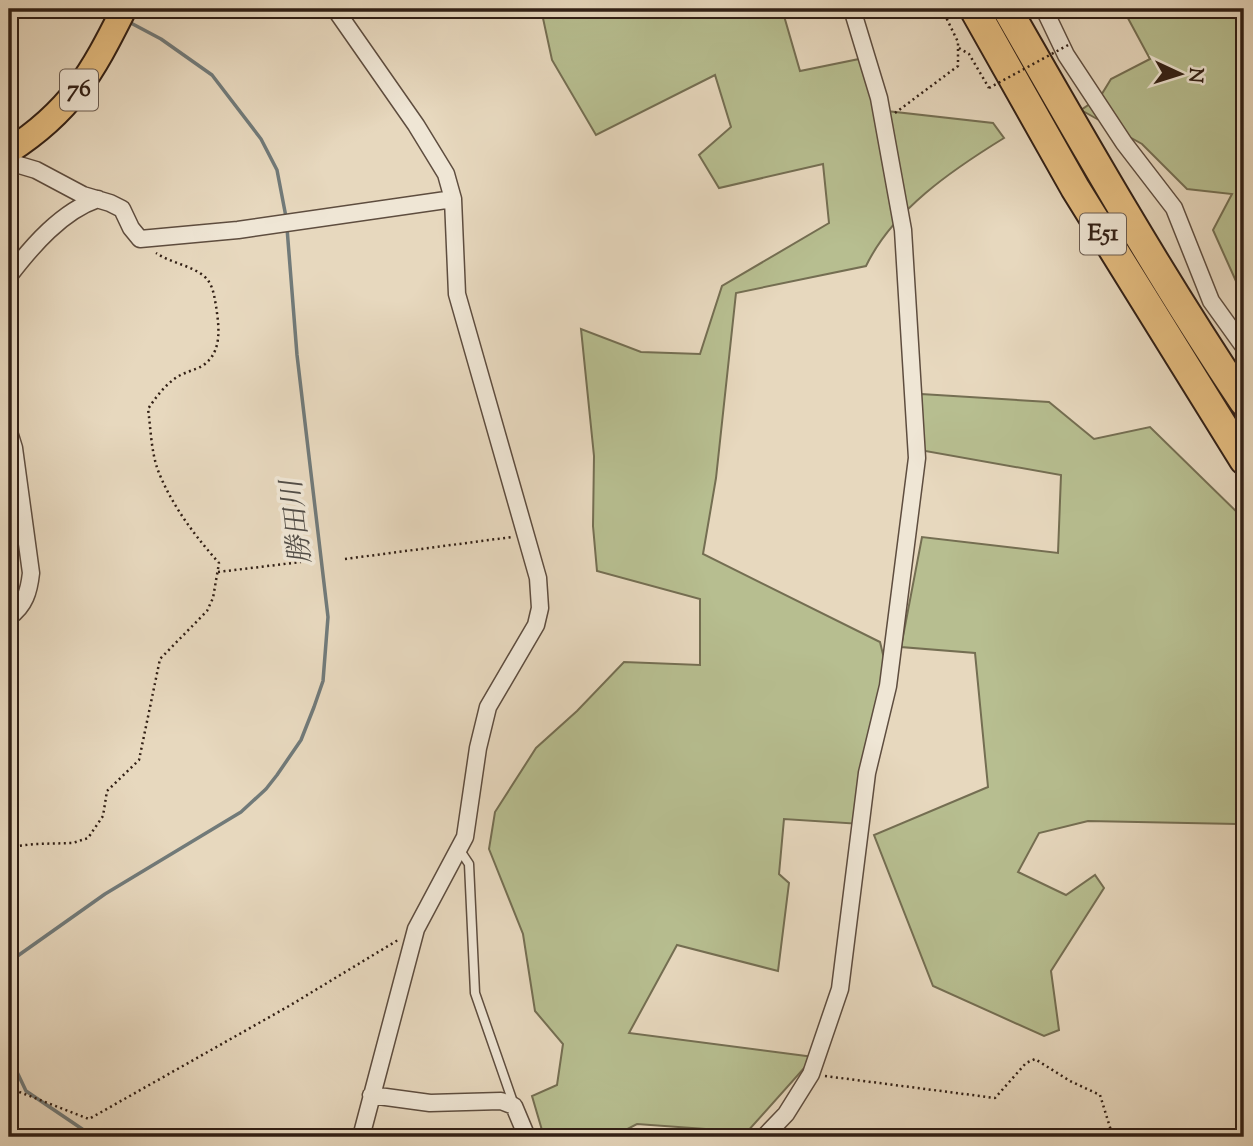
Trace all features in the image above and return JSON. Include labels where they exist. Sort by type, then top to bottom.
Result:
[{"type":"highway","name":"E51","points":[[974,9],[1075,188],[1242,457]]},
{"type":"highway","name":"E51","points":[[1007,9],[1106,183],[1244,402]]},
{"type":"main road","name":"76","points":[[9,151],[46,125],[75,94],[90,74],[124,9]]},
{"type":"street","points":[[335,9],[446,174],[453,199],[457,294],[538,578],[540,608],[536,625],[488,707],[478,748],[465,837],[416,929],[360,1137]]},
{"type":"street","points":[[764,1137],[786,1114],[811,1074],[840,989],[867,773],[888,686],[917,458],[902,230],[879,98],[852,9]]},
{"type":"street","points":[[1044,9],[1066,55],[1124,143],[1174,208],[1211,301],[1244,347]]},
{"type":"street","points":[[9,162],[36,170],[83,195],[122,209],[140,239],[238,230],[453,199]]},
{"type":"street","points":[[9,275],[24,257],[80,205],[98,199]]},
{"type":"street","points":[[9,432],[14,448],[32,573],[28,594],[9,617]]},
{"type":"street","points":[[371,1095],[430,1103],[501,1101],[514,1106],[527,1137]]},
{"type":"lane","points":[[459,849],[469,864],[475,993],[514,1106]]},
{"type":"path","points":[[883,121],[958,66],[958,42],[942,9]]},
{"type":"path","points":[[959,48],[969,54],[989,88],[1070,44]]},
{"type":"path","points":[[9,847],[73,843],[88,838],[103,816],[107,791],[139,760],[160,659],[206,611],[213,598],[219,563],[190,530],[159,473],[148,409],[160,392],[178,377],[204,365],[214,354],[219,338],[214,290],[206,277],[188,267],[166,260],[140,239]]},
{"type":"path","points":[[345,559],[526,535]]},
{"type":"path","points":[[218,572],[301,562]]},
{"type":"path","points":[[9,1088],[89,1119],[289,1006],[416,929]]},
{"type":"path","points":[[811,1074],[995,1098],[1027,1063],[1035,1059],[1070,1081],[1100,1095],[1113,1137]]},
{"type":"green space","points":[[541,9],[782,9],[800,71],[864,58],[878,110],[993,123],[1004,138],[945,178],[908,209],[878,246],[866,266],[736,293],[716,478],[703,554],[880,642],[888,675],[861,824],[784,819],[779,874],[789,883],[778,971],[677,945],[629,1033],[814,1057],[747,1132],[637,1124],[612,1137],[544,1137],[532,1096],[557,1085],[563,1044],[535,1011],[523,934],[489,849],[495,812],[536,748],[577,711],[624,662],[700,665],[700,599],[597,571],[593,526],[594,456],[581,329],[641,352],[700,354],[722,286],[829,223],[823,164],[719,188],[699,155],[731,127],[715,75],[596,135],[552,60]]},
{"type":"green space","points":[[1123,9],[1244,9],[1244,299],[1213,230],[1232,194],[1187,189],[1142,144],[1081,110],[1100,97],[1111,79],[1150,59]]},
{"type":"green space","points":[[921,394],[1049,402],[1094,439],[1150,427],[1244,519],[1244,818],[1237,824],[1088,821],[1039,833],[1018,872],[1066,895],[1095,875],[1104,888],[1051,971],[1059,1030],[1044,1036],[933,986],[874,835],[988,787],[975,653],[901,647],[922,537],[1058,553],[1061,475],[914,449]]},
{"type":"waterway","name":"勝田川","points":[[103,9],[113,14]]},
{"type":"waterway","name":"勝田川","points":[[129,22],[161,39],[212,75],[261,139],[277,170],[286,217]]},
{"type":"waterway","name":"勝田川","points":[[9,962],[105,894],[241,812],[277,775],[301,740],[314,707],[323,681],[328,617],[297,355],[287,228]]},
{"type":"waterway","points":[[9,1055],[26,1091],[94,1137]]}]
